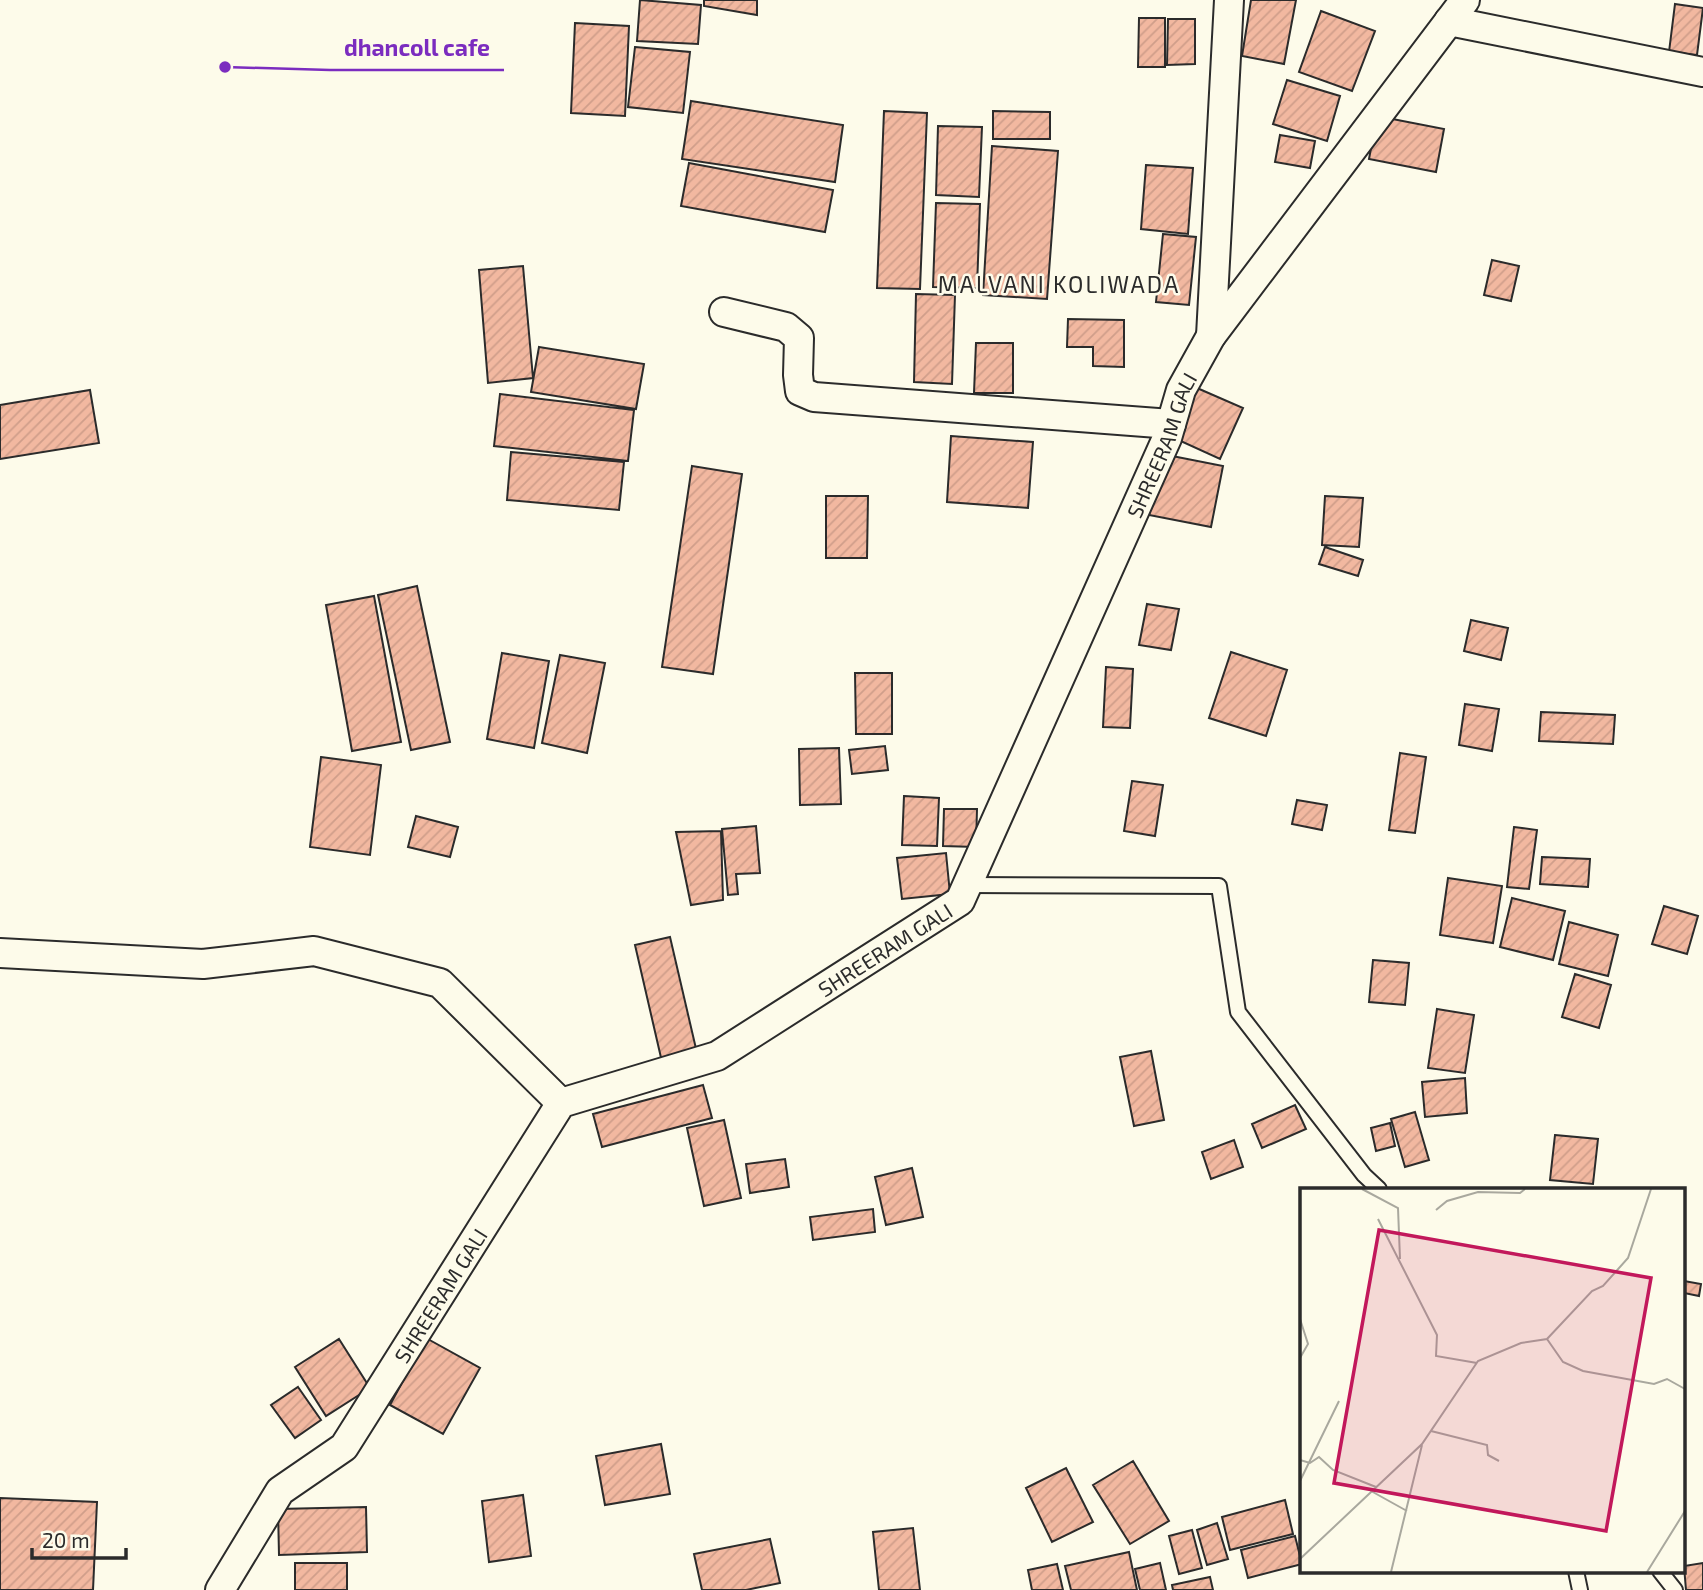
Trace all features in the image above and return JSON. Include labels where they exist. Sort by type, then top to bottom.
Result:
[{"type":"street","points":[[1211,336],[1229,0]]},
{"type":"street","points":[[1457,10],[1703,72]]},
{"type":"street","name":"SHREERAM GALI","points":[[220,1590],[280,1491],[344,1447],[561,1103],[717,1056],[960,901],[1167,438],[1181,390],[1211,336],[1457,10]]},
{"type":"street","points":[[724,312],[786,327],[799,338],[800,391],[814,397],[1171,424]]},
{"type":"street","points":[[0,953],[203,964],[314,951],[440,983],[561,1103]]},
{"type":"lane","points":[[967,885],[1219,886],[1238,1012],[1364,1175],[1377,1188]]},
{"type":"lane","points":[[1576,1572],[1580,1590]]},
{"type":"lane","points":[[1661,1572],[1675,1590]]},
{"type":"building","points":[[640,0],[701,5],[698,44],[637,41]]},
{"type":"building","points":[[704,0],[757,0],[757,15],[704,6]]},
{"type":"building","points":[[1251,0],[1296,0],[1284,64],[1242,56]]},
{"type":"building","points":[[1675,4],[1703,8],[1697,55],[1669,52]]},
{"type":"building","points":[[1321,11],[1375,31],[1352,91],[1299,72]]},
{"type":"building","points":[[1139,18],[1165,18],[1165,67],[1138,67]]},
{"type":"building","points":[[1168,19],[1195,19],[1195,64],[1167,65]]},
{"type":"building","points":[[575,23],[629,26],[625,116],[571,113]]},
{"type":"building","points":[[635,47],[690,52],[683,113],[628,107]]},
{"type":"building","points":[[1287,80],[1340,96],[1327,141],[1273,124]]},
{"type":"building","points":[[691,101],[843,125],[835,182],[682,159]]},
{"type":"building","points":[[884,111],[927,113],[920,289],[877,288]]},
{"type":"building","points":[[993,111],[1050,112],[1050,139],[993,139]]},
{"type":"building","points":[[1377,116],[1444,129],[1436,172],[1369,159]]},
{"type":"building","points":[[938,126],[982,127],[979,197],[936,195]]},
{"type":"building","points":[[1280,135],[1315,141],[1310,168],[1275,162]]},
{"type":"building","points":[[992,146],[1058,151],[1047,299],[983,295]]},
{"type":"building","points":[[689,163],[833,190],[825,232],[681,206]]},
{"type":"building","points":[[1146,165],[1193,168],[1188,234],[1141,229]]},
{"type":"building","points":[[936,203],[980,204],[977,288],[933,287]]},
{"type":"building","points":[[1163,234],[1196,237],[1189,305],[1156,302]]},
{"type":"building","points":[[1492,260],[1519,266],[1511,301],[1484,295]]},
{"type":"building","points":[[523,266],[533,378],[488,383],[479,270]]},
{"type":"building","points":[[916,294],[955,295],[952,384],[914,382]]},
{"type":"building","points":[[1068,319],[1124,320],[1124,367],[1093,366],[1093,347],[1067,347]]},
{"type":"building","points":[[976,343],[1013,343],[1013,393],[974,393]]},
{"type":"building","points":[[539,347],[644,364],[636,409],[531,392]]},
{"type":"building","points":[[1197,388],[1243,408],[1220,459],[1174,438]]},
{"type":"building","points":[[90,390],[99,443],[0,459],[0,405]]},
{"type":"building","points":[[500,394],[634,410],[628,461],[494,446]]},
{"type":"building","points":[[951,436],[1033,442],[1028,508],[947,502]]},
{"type":"building","points":[[511,452],[624,462],[619,510],[507,500]]},
{"type":"building","points":[[1162,454],[1223,466],[1211,527],[1149,515]]},
{"type":"building","points":[[692,466],[742,474],[713,674],[662,667]]},
{"type":"building","points":[[826,496],[868,496],[867,558],[826,558]]},
{"type":"building","points":[[1325,496],[1363,498],[1359,547],[1322,545]]},
{"type":"building","points":[[1325,547],[1363,560],[1358,576],[1319,564]]},
{"type":"building","points":[[417,586],[450,742],[411,750],[378,595]]},
{"type":"building","points":[[374,596],[401,742],[352,751],[326,605]]},
{"type":"building","points":[[1147,604],[1179,609],[1171,650],[1139,645]]},
{"type":"building","points":[[1471,620],[1508,628],[1501,660],[1464,651]]},
{"type":"building","points":[[1231,652],[1287,670],[1266,736],[1209,718]]},
{"type":"building","points":[[502,653],[549,661],[534,748],[487,739]]},
{"type":"building","points":[[560,655],[605,663],[587,753],[542,743]]},
{"type":"building","points":[[1106,667],[1133,669],[1130,728],[1103,727]]},
{"type":"building","points":[[855,673],[892,673],[892,734],[856,734]]},
{"type":"building","points":[[1465,704],[1499,709],[1492,751],[1459,745]]},
{"type":"building","points":[[1541,712],[1615,715],[1613,744],[1539,741]]},
{"type":"building","points":[[885,746],[888,770],[852,774],[849,750]]},
{"type":"building","points":[[839,748],[841,804],[800,805],[799,749]]},
{"type":"building","points":[[1400,753],[1426,757],[1415,833],[1389,830]]},
{"type":"building","points":[[321,757],[381,765],[370,855],[310,847]]},
{"type":"building","points":[[1132,781],[1163,785],[1155,836],[1124,831]]},
{"type":"building","points":[[904,796],[939,798],[937,846],[902,845]]},
{"type":"building","points":[[1297,800],[1327,805],[1322,830],[1292,824]]},
{"type":"building","points":[[944,809],[977,809],[976,847],[943,846]]},
{"type":"building","points":[[416,816],[458,827],[450,857],[408,847]]},
{"type":"building","points":[[756,826],[760,873],[736,874],[738,894],[728,895],[722,829]]},
{"type":"building","points":[[1514,827],[1537,830],[1529,889],[1507,887]]},
{"type":"building","points":[[721,831],[723,900],[691,905],[676,832]]},
{"type":"building","points":[[946,853],[950,894],[902,899],[897,858]]},
{"type":"building","points":[[1542,857],[1590,859],[1588,887],[1540,884]]},
{"type":"building","points":[[1448,878],[1502,886],[1493,943],[1440,935]]},
{"type":"building","points":[[1512,898],[1565,911],[1553,960],[1500,947]]},
{"type":"building","points":[[1664,906],[1698,916],[1687,954],[1652,944]]},
{"type":"building","points":[[1569,922],[1618,935],[1608,976],[1559,964]]},
{"type":"building","points":[[670,937],[697,1053],[662,1062],[635,945]]},
{"type":"building","points":[[1373,960],[1409,963],[1405,1005],[1369,1002]]},
{"type":"building","points":[[1575,974],[1611,985],[1599,1028],[1562,1017]]},
{"type":"building","points":[[1437,1009],[1474,1015],[1465,1073],[1428,1068]]},
{"type":"building","points":[[1151,1051],[1164,1120],[1134,1126],[1120,1057]]},
{"type":"building","points":[[1465,1078],[1467,1113],[1425,1117],[1422,1082]]},
{"type":"building","points":[[703,1085],[712,1118],[602,1147],[593,1114]]},
{"type":"building","points":[[1295,1105],[1306,1129],[1262,1148],[1252,1124]]},
{"type":"building","points":[[1415,1112],[1429,1160],[1405,1167],[1391,1119]]},
{"type":"building","points":[[724,1120],[741,1198],[704,1206],[687,1128]]},
{"type":"building","points":[[1390,1123],[1395,1146],[1376,1151],[1371,1128]]},
{"type":"building","points":[[1555,1135],[1598,1139],[1593,1184],[1550,1180]]},
{"type":"building","points":[[1234,1140],[1243,1167],[1211,1179],[1202,1152]]},
{"type":"building","points":[[785,1159],[789,1187],[750,1193],[746,1164]]},
{"type":"building","points":[[912,1168],[923,1217],[886,1225],[875,1177]]},
{"type":"building","points":[[873,1209],[875,1232],[813,1240],[810,1217]]},
{"type":"building","points":[[1686,1281],[1701,1284],[1699,1296],[1686,1293]]},
{"type":"building","points":[[426,1338],[480,1368],[443,1434],[390,1405]]},
{"type":"building","points":[[339,1339],[370,1388],[326,1416],[295,1367]]},
{"type":"building","points":[[298,1387],[321,1420],[295,1438],[271,1405]]},
{"type":"building","points":[[661,1444],[670,1494],[605,1505],[596,1456]]},
{"type":"building","points":[[1133,1461],[1169,1521],[1130,1544],[1093,1485]]},
{"type":"building","points":[[1066,1468],[1093,1522],[1052,1542],[1026,1488]]},
{"type":"building","points":[[523,1495],[531,1556],[489,1562],[482,1501]]},
{"type":"building","points":[[0,1498],[97,1502],[93,1590],[0,1590]]},
{"type":"building","points":[[1285,1500],[1293,1534],[1230,1550],[1222,1517]]},
{"type":"building","points":[[366,1507],[367,1552],[279,1555],[278,1509]]},
{"type":"building","points":[[1217,1523],[1228,1559],[1207,1565],[1197,1530]]},
{"type":"building","points":[[913,1528],[920,1590],[879,1590],[873,1532]]},
{"type":"building","points":[[1192,1530],[1202,1568],[1179,1574],[1169,1536]]},
{"type":"building","points":[[1295,1536],[1300,1565],[1248,1578],[1241,1550]]},
{"type":"building","points":[[770,1539],[780,1583],[746,1590],[702,1590],[694,1554]]},
{"type":"building","points":[[1129,1552],[1137,1590],[1071,1590],[1065,1566]]},
{"type":"building","points":[[295,1563],[347,1563],[347,1590],[295,1590]]},
{"type":"building","points":[[1160,1563],[1166,1590],[1140,1590],[1135,1569]]},
{"type":"building","points":[[1703,1563],[1703,1590],[1686,1590],[1686,1566]]},
{"type":"building","points":[[1057,1564],[1063,1590],[1032,1590],[1028,1570]]},
{"type":"building","points":[[1210,1577],[1213,1590],[1173,1590],[1172,1585]]},
{"type":"place","name":"dhancoll cafe","points":[[225,67]]},
{"type":"district","name":"MALVANI KOLIWADA","points":[[1059,284]]}]
